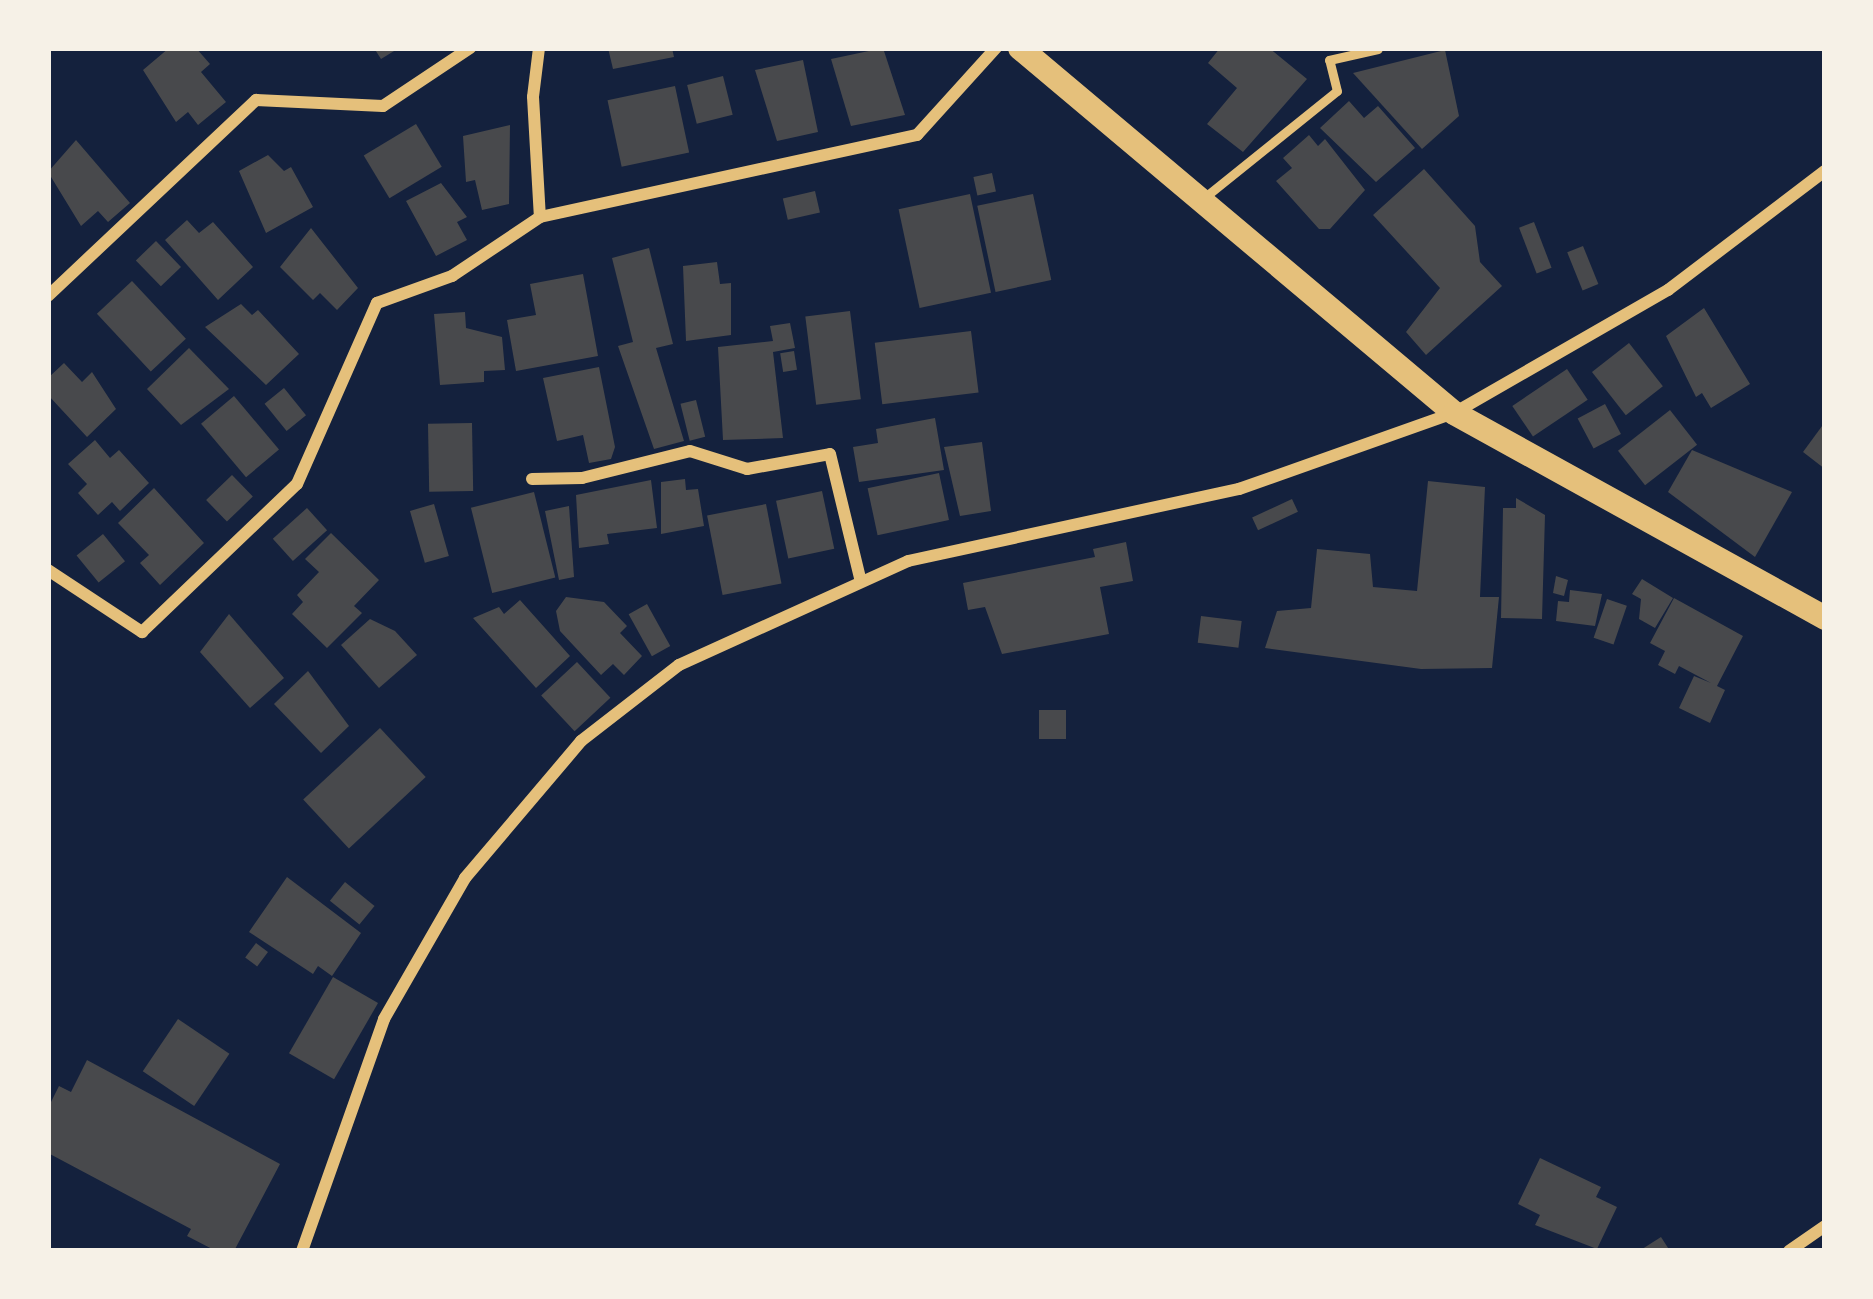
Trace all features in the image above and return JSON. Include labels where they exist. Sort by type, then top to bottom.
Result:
[{"type":"main road","points":[[1020,48],[1196,204],[1454,413],[1825,618]]},
{"type":"street","points":[[48,296],[256,100],[383,106],[470,48]]},
{"type":"street","points":[[538,48],[533,97],[540,217]]},
{"type":"street","points":[[48,570],[142,632],[297,484],[377,303],[452,276],[540,217],[917,135],[996,48]]},
{"type":"street","points":[[302,1251],[384,1019],[465,878],[581,741],[680,664],[860,578],[1060,524],[1239,489],[1454,413],[1668,290],[1825,171]]},
{"type":"street","points":[[532,479],[582,478],[690,451],[747,469],[830,454],[860,578]]},
{"type":"street","points":[[1789,1251],[1825,1226]]},
{"type":"lane","points":[[1196,204],[1337,91],[1329,60],[1378,49]]},
{"type":"building","points":[[169,48],[196,48],[210,64],[201,72],[226,102],[198,125],[188,112],[176,122],[143,70]]},
{"type":"building","points":[[374,48],[399,48],[381,59]]},
{"type":"building","points":[[608,48],[672,48],[674,57],[613,69]]},
{"type":"building","points":[[883,48],[905,115],[851,126],[831,59]]},
{"type":"building","points":[[1220,48],[1269,48],[1307,79],[1243,152],[1207,124],[1237,88],[1208,63]]},
{"type":"building","points":[[1445,50],[1459,116],[1422,149],[1353,73]]},
{"type":"building","points":[[803,60],[818,132],[777,141],[755,70]]},
{"type":"building","points":[[723,76],[733,115],[697,124],[687,85]]},
{"type":"building","points":[[675,86],[689,153],[622,167],[608,100]]},
{"type":"building","points":[[1349,101],[1364,118],[1378,106],[1415,148],[1376,182],[1320,128]]},
{"type":"building","points":[[416,124],[442,167],[389,198],[364,155]]},
{"type":"building","points":[[510,125],[509,204],[482,210],[475,180],[466,182],[463,136]]},
{"type":"building","points":[[1309,135],[1318,146],[1325,139],[1365,190],[1330,229],[1319,229],[1276,181],[1292,168],[1283,158]]},
{"type":"building","points":[[76,140],[130,203],[108,222],[98,211],[81,226],[48,172]]},
{"type":"building","points":[[268,155],[284,171],[291,167],[313,207],[266,233],[239,171]]},
{"type":"building","points":[[1424,169],[1475,226],[1480,262],[1502,286],[1426,355],[1406,332],[1440,288],[1373,215]]},
{"type":"building","points":[[992,173],[996,192],[977,196],[973,177]]},
{"type":"building","points":[[441,183],[467,217],[457,222],[467,240],[436,256],[406,201]]},
{"type":"building","points":[[815,191],[820,212],[788,220],[783,198]]},
{"type":"building","points":[[970,194],[991,293],[920,308],[899,209]]},
{"type":"building","points":[[1033,194],[1051,280],[996,292],[977,206]]},
{"type":"building","points":[[187,220],[199,233],[213,222],[253,267],[218,300],[165,240]]},
{"type":"building","points":[[1534,222],[1552,268],[1537,273],[1519,228]]},
{"type":"building","points":[[311,228],[358,288],[337,310],[320,293],[313,300],[280,267]]},
{"type":"building","points":[[156,241],[181,267],[161,286],[136,260]]},
{"type":"building","points":[[1583,246],[1598,284],[1583,290],[1567,252]]},
{"type":"building","points":[[649,248],[673,344],[656,348],[684,441],[654,449],[618,346],[633,342],[612,258]]},
{"type":"building","points":[[717,262],[720,284],[731,283],[731,335],[686,341],[683,266]]},
{"type":"building","points":[[583,274],[598,356],[516,371],[507,320],[536,315],[530,284]]},
{"type":"building","points":[[132,281],[186,339],[151,372],[97,314]]},
{"type":"building","points":[[241,304],[252,315],[258,310],[299,354],[266,385],[205,327]]},
{"type":"building","points":[[1704,308],[1750,384],[1711,408],[1702,393],[1696,397],[1666,336]]},
{"type":"building","points":[[850,311],[861,399],[816,405],[805,316]]},
{"type":"building","points":[[465,312],[466,328],[502,337],[505,370],[484,371],[484,382],[440,385],[434,314]]},
{"type":"building","points":[[790,323],[795,348],[773,352],[783,438],[723,440],[718,347],[773,341],[770,326]]},
{"type":"building","points":[[971,331],[979,393],[882,404],[875,343]]},
{"type":"building","points":[[1629,343],[1663,386],[1626,415],[1592,372]]},
{"type":"building","points":[[189,348],[229,389],[181,425],[147,389]]},
{"type":"building","points":[[794,351],[797,370],[783,372],[780,353]]},
{"type":"building","points":[[64,363],[82,382],[92,372],[116,409],[87,437],[48,395],[48,378]]},
{"type":"building","points":[[599,367],[615,447],[611,459],[589,463],[583,435],[557,441],[543,378]]},
{"type":"building","points":[[1567,369],[1588,400],[1533,437],[1512,406]]},
{"type":"building","points":[[284,388],[306,415],[287,431],[265,404]]},
{"type":"building","points":[[234,396],[279,450],[246,477],[201,424]]},
{"type":"building","points":[[696,400],[705,437],[690,441],[680,404]]},
{"type":"building","points":[[1605,404],[1621,434],[1594,449],[1578,419]]},
{"type":"building","points":[[1670,410],[1697,445],[1645,485],[1618,451]]},
{"type":"building","points":[[935,418],[944,470],[859,482],[853,447],[878,443],[876,429]]},
{"type":"building","points":[[1825,422],[1825,469],[1803,452]]},
{"type":"building","points":[[472,423],[473,491],[429,492],[428,424]]},
{"type":"building","points":[[95,440],[110,458],[119,450],[149,483],[120,511],[112,502],[98,515],[78,493],[87,484],[68,464]]},
{"type":"building","points":[[982,442],[991,511],[960,516],[944,447]]},
{"type":"building","points":[[1692,450],[1792,492],[1755,557],[1668,492]]},
{"type":"building","points":[[939,473],[949,520],[878,535],[868,488]]},
{"type":"building","points":[[232,475],[253,497],[227,522],[206,500]]},
{"type":"building","points":[[685,479],[686,490],[698,489],[704,526],[661,534],[661,482]]},
{"type":"building","points":[[651,480],[657,528],[607,534],[609,544],[579,548],[576,495]]},
{"type":"building","points":[[1428,481],[1485,487],[1480,597],[1499,597],[1492,668],[1421,669],[1265,648],[1277,611],[1311,608],[1317,549],[1370,554],[1373,587],[1417,591]]},
{"type":"building","points":[[154,488],[204,543],[160,585],[140,563],[149,555],[118,523]]},
{"type":"building","points":[[822,491],[834,549],[788,558],[776,501]]},
{"type":"building","points":[[534,492],[555,577],[492,593],[471,508]]},
{"type":"building","points":[[1516,498],[1545,515],[1542,619],[1501,618],[1503,508],[1516,508]]},
{"type":"building","points":[[1292,499],[1298,512],[1258,530],[1252,518]]},
{"type":"building","points":[[434,504],[449,556],[425,563],[410,511]]},
{"type":"building","points":[[766,504],[781,584],[723,595],[707,515]]},
{"type":"building","points":[[569,506],[574,577],[559,580],[545,511]]},
{"type":"building","points":[[307,508],[327,530],[293,561],[273,539]]},
{"type":"building","points":[[331,533],[379,580],[354,606],[362,613],[327,648],[292,614],[303,602],[297,595],[319,572],[305,559]]},
{"type":"building","points":[[103,534],[125,561],[99,583],[77,555]]},
{"type":"building","points":[[1126,542],[1133,581],[1100,587],[1109,634],[1002,654],[985,607],[968,610],[963,583],[1095,557],[1093,549]]},
{"type":"building","points":[[1556,576],[1568,580],[1564,596],[1553,593]]},
{"type":"building","points":[[1642,579],[1673,598],[1655,628],[1639,619],[1641,599],[1632,594]]},
{"type":"building","points":[[1570,590],[1602,594],[1595,626],[1556,621],[1558,601],[1569,602]]},
{"type":"building","points":[[566,597],[604,602],[627,626],[620,633],[642,656],[624,675],[613,664],[601,675],[560,631],[556,611]]},
{"type":"building","points":[[1674,598],[1743,636],[1717,686],[1725,690],[1710,723],[1679,708],[1694,676],[1711,683],[1679,666],[1675,674],[1658,665],[1665,651],[1650,643]]},
{"type":"building","points":[[1607,599],[1627,606],[1614,645],[1594,638]]},
{"type":"building","points":[[520,600],[570,656],[536,688],[473,618],[499,607],[504,614]]},
{"type":"building","points":[[647,604],[670,646],[652,656],[629,614]]},
{"type":"building","points":[[229,614],[284,678],[250,708],[200,652]]},
{"type":"building","points":[[1201,616],[1242,621],[1238,648],[1198,643]]},
{"type":"building","points":[[370,619],[395,631],[417,655],[379,688],[341,645]]},
{"type":"building","points":[[577,662],[610,698],[575,731],[541,695]]},
{"type":"building","points":[[308,671],[349,726],[321,753],[274,704]]},
{"type":"building","points":[[1039,710],[1066,710],[1066,739],[1039,739]]},
{"type":"building","points":[[380,728],[426,777],[349,849],[303,800]]},
{"type":"building","points":[[287,877],[361,933],[332,976],[318,966],[313,974],[249,932]]},
{"type":"building","points":[[345,882],[375,906],[359,925],[330,901]]},
{"type":"building","points":[[256,943],[268,952],[257,966],[245,957]]},
{"type":"building","points":[[333,977],[378,1003],[334,1079],[289,1053]]},
{"type":"building","points":[[178,1019],[229,1054],[194,1106],[143,1071]]},
{"type":"building","points":[[87,1060],[280,1164],[234,1251],[216,1251],[187,1236],[191,1229],[48,1153],[48,1108],[59,1086],[71,1092]]},
{"type":"building","points":[[1540,1158],[1601,1187],[1596,1197],[1617,1207],[1597,1249],[1535,1225],[1540,1215],[1518,1204]]},
{"type":"building","points":[[1661,1237],[1670,1251],[1639,1251]]}]
